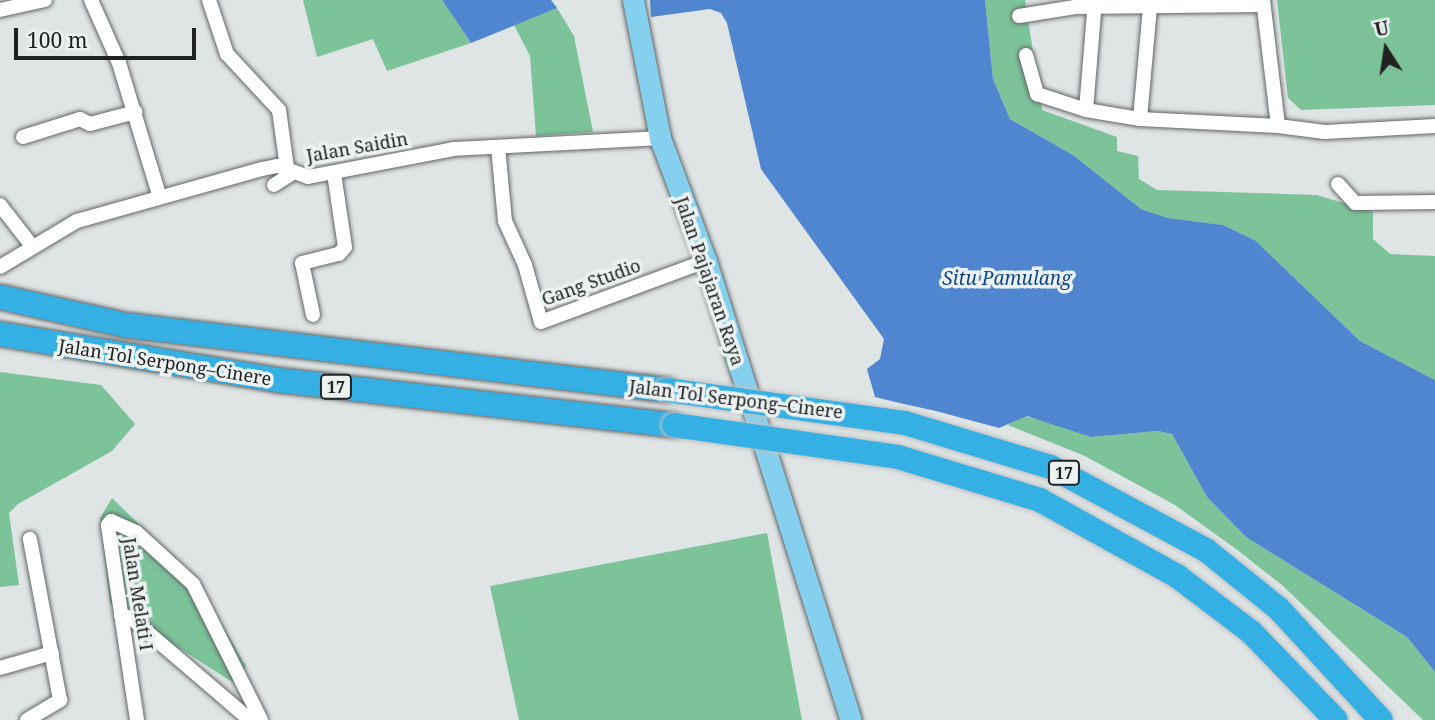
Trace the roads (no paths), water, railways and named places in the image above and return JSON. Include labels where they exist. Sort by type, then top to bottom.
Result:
[{"type":"highway","name":"Jalan Tol Serpong–Cinere","points":[[0,297],[125,325],[667,390],[905,423],[1051,467],[1206,550],[1278,608],[1381,720]]},
{"type":"highway","name":"Jalan Tol Serpong–Cinere","points":[[0,334],[277,380],[674,425],[898,457],[1040,500],[1177,576],[1251,632],[1336,720]]},
{"type":"main road","name":"Jalan Pajajaran Raya","points":[[633,0],[660,138],[706,261],[851,720]]},
{"type":"street","points":[[0,10],[45,0]]},
{"type":"street","points":[[91,0],[135,112],[159,195]]},
{"type":"street","points":[[209,0],[227,54],[279,110],[289,171],[274,185]]},
{"type":"street","points":[[1019,16],[1095,3],[1150,8],[1263,2],[1278,126]]},
{"type":"street","points":[[1086,110],[1095,3]]},
{"type":"street","points":[[1140,119],[1150,8]]},
{"type":"street","points":[[1026,55],[1037,94],[1086,110],[1140,119],[1278,126],[1325,132],[1435,126]]},
{"type":"street","points":[[23,137],[80,118],[90,124],[135,112]]},
{"type":"street","name":"Jalan Saidin","points":[[0,267],[77,221],[159,195],[262,169],[334,173],[453,149],[660,138]]},
{"type":"street","name":"Gang Studio","points":[[498,147],[505,220],[526,265],[541,322],[706,261]]},
{"type":"street","points":[[313,315],[302,263],[340,254],[345,247],[334,173]]},
{"type":"street","points":[[1338,184],[1355,203],[1435,202]]},
{"type":"street","points":[[0,205],[32,246]]},
{"type":"street","name":"Jalan Melati I","points":[[139,719],[108,525],[111,521],[136,532],[185,573],[261,720]]},
{"type":"street","points":[[27,720],[60,701],[30,539]]},
{"type":"street","points":[[121,615],[131,618],[250,720]]},
{"type":"street","points":[[0,668],[52,653]]},
{"type":"water","points":[[442,0],[551,0],[557,8],[471,43]]},
{"type":"water","name":"Situ Pamulang","points":[[650,0],[985,0],[993,79],[1010,119],[1073,155],[1141,209],[1168,218],[1223,225],[1256,241],[1360,341],[1435,380],[1435,672],[1407,637],[1246,537],[1207,497],[1172,434],[1158,431],[1091,437],[1027,416],[999,428],[875,397],[867,369],[880,359],[884,339],[761,169],[727,23],[721,13],[710,9],[651,17]]}]
